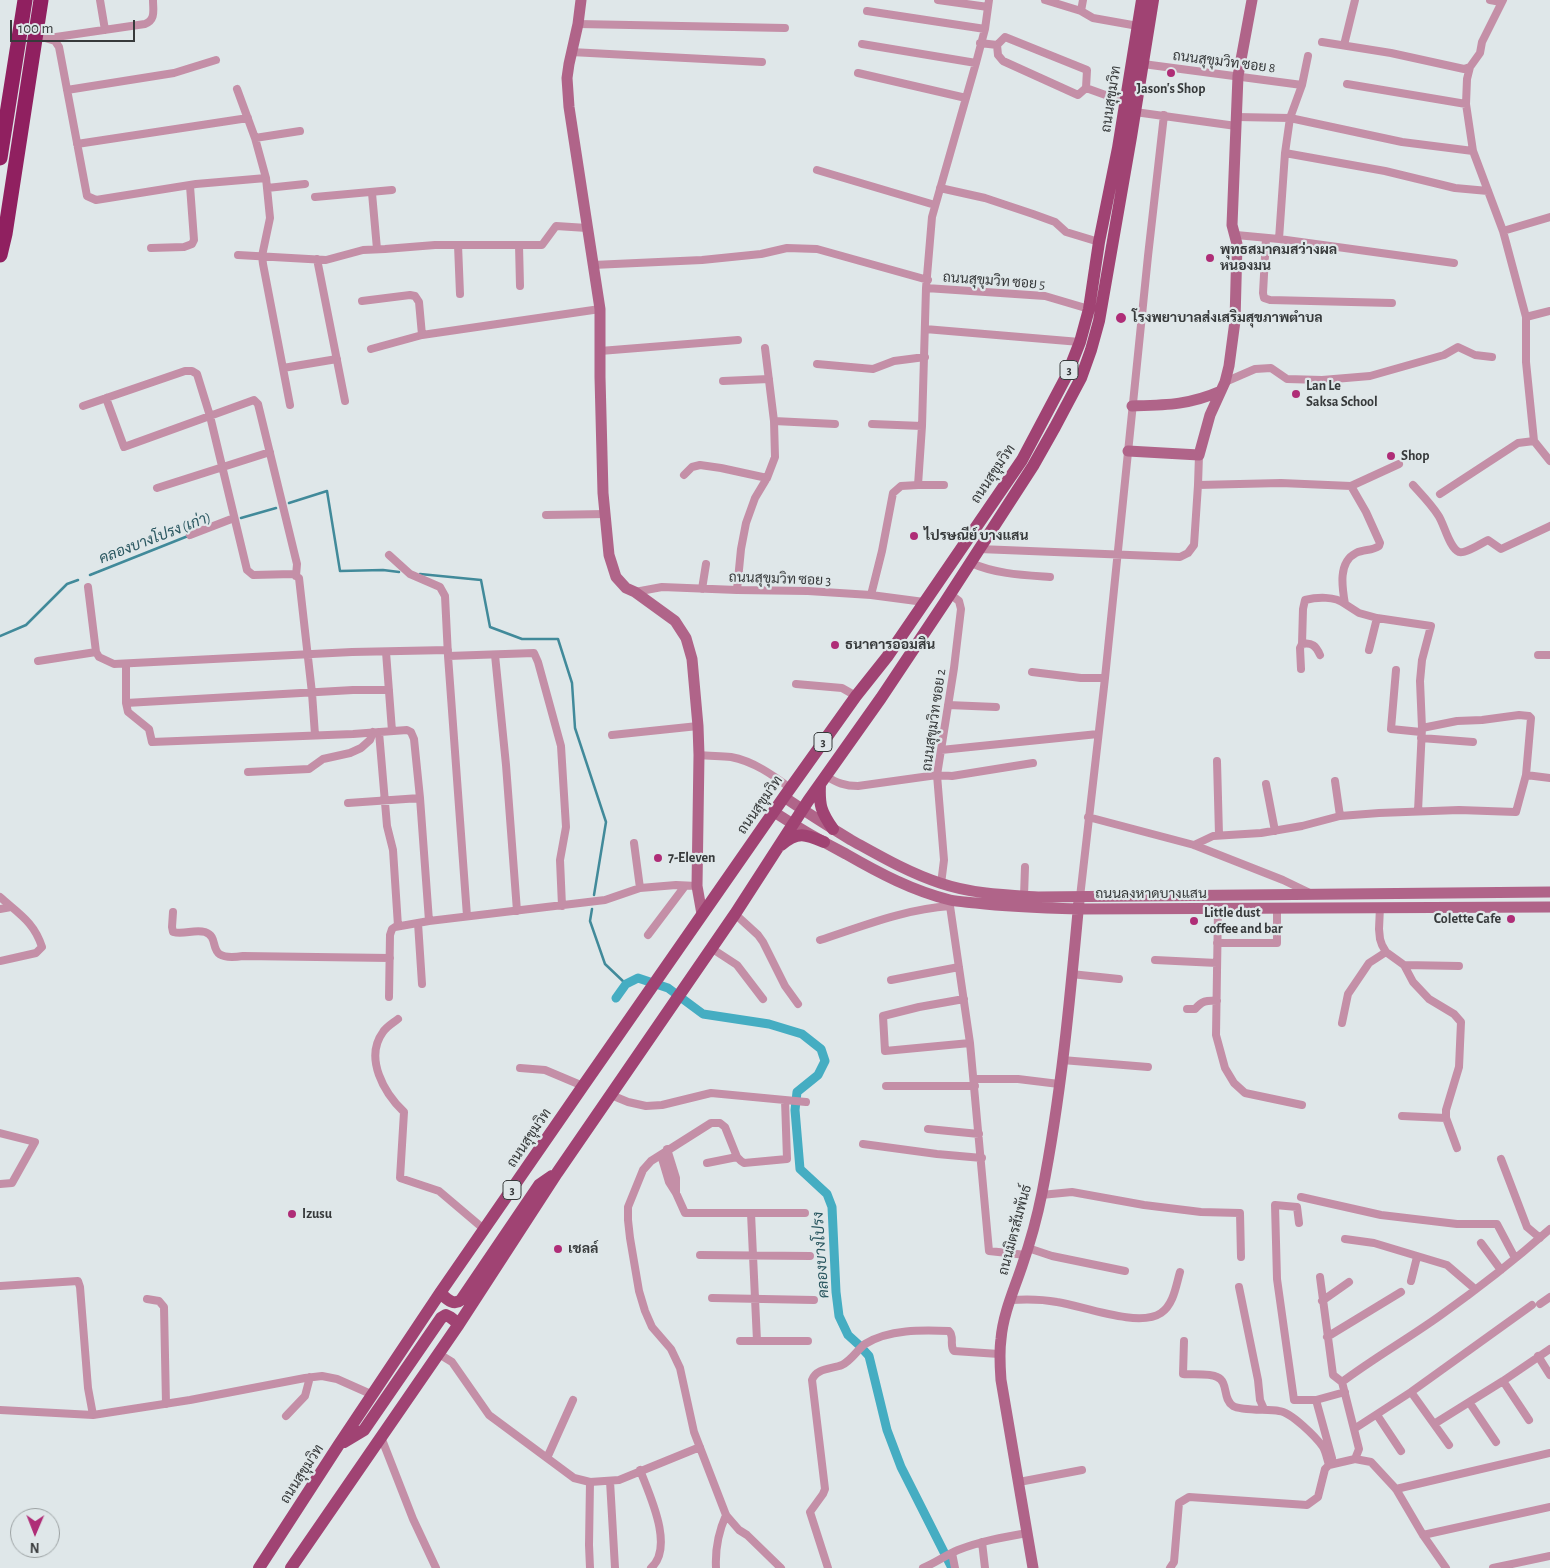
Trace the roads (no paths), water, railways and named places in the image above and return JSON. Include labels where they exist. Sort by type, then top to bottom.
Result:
[{"type":"highway","points":[[0,158],[25,0]]},
{"type":"highway","points":[[0,255],[41,37],[41,0]]},
{"type":"main road","name":"ถนนสุขุมวิท","points":[[259,1568],[440,1293],[582,1086],[787,792],[856,696],[887,657],[1022,460],[1067,375],[1080,342],[1088,309],[1142,0]]},
{"type":"main road","name":"ถนนสุขุมวิท","points":[[291,1568],[439,1354],[557,1173],[735,914],[792,824],[882,698],[1033,466],[1055,427],[1083,371],[1098,321],[1153,0]]},
{"type":"main road","points":[[823,780],[821,809],[833,829]]},
{"type":"main road","points":[[778,847],[796,836],[803,835],[824,842]]},
{"type":"main road","points":[[440,1293],[452,1303],[457,1303],[461,1300],[539,1185],[557,1173]]},
{"type":"main road","points":[[338,1446],[364,1430],[441,1318],[446,1315],[459,1324]]},
{"type":"street","points":[[100,0],[105,30]]},
{"type":"street","points":[[41,37],[105,30],[149,22],[153,16],[153,0]]},
{"type":"street","points":[[581,0],[567,78],[569,107],[600,309],[603,493],[609,555],[616,577],[626,588],[635,592],[676,621],[686,638],[692,659],[699,756],[691,886],[702,914]]},
{"type":"street","points":[[918,485],[930,229],[935,205],[976,63],[988,3],[938,0]]},
{"type":"street","points":[[1045,0],[1081,11],[1093,18],[1138,26]]},
{"type":"street","points":[[1081,11],[1083,0]]},
{"type":"street","points":[[979,549],[1180,557],[1188,553],[1194,545],[1199,454],[1210,415],[1223,386],[1229,366],[1235,321],[1237,244],[1232,225],[1238,76],[1252,0]]},
{"type":"street","points":[[1344,45],[1355,0]]},
{"type":"street","points":[[1490,0],[1502,1],[1482,42],[1480,53],[1470,67],[1467,79],[1466,104],[1473,151],[1503,231],[1526,318],[1526,362],[1534,440],[1550,462]]},
{"type":"street","points":[[867,11],[984,28]]},
{"type":"street","points":[[578,24],[786,28]]},
{"type":"street","points":[[41,37],[55,41],[59,47],[87,196],[96,200],[190,186],[266,178]]},
{"type":"street","points":[[980,44],[997,45],[1005,37],[1087,70],[1086,88],[1078,95],[1003,60],[998,56],[997,45]]},
{"type":"street","points":[[1322,42],[1391,53],[1464,69],[1470,67]]},
{"type":"street","points":[[862,44],[976,63]]},
{"type":"street","points":[[571,52],[762,62]]},
{"type":"street","points":[[1279,239],[1285,153],[1290,118],[1302,84],[1308,56]]},
{"type":"street","points":[[67,90],[174,73],[216,60]]},
{"type":"street","name":"ถนนสุขุมวิท ซอย 8","points":[[1142,64],[1302,84]]},
{"type":"street","points":[[858,73],[966,98]]},
{"type":"street","points":[[1347,84],[1466,104]]},
{"type":"street","points":[[1086,88],[1125,102]]},
{"type":"street","points":[[237,89],[255,138],[266,178],[270,218],[262,256],[290,405]]},
{"type":"street","points":[[1135,112],[1236,122],[1290,118],[1402,142],[1473,151]]},
{"type":"street","points":[[1079,903],[1105,678],[1132,406],[1164,116]]},
{"type":"street","points":[[77,144],[248,118]]},
{"type":"street","points":[[255,138],[300,131]]},
{"type":"street","points":[[1285,153],[1385,171],[1455,188],[1488,191]]},
{"type":"street","points":[[817,170],[935,205]]},
{"type":"street","points":[[267,188],[305,184]]},
{"type":"street","points":[[152,248],[184,247],[192,244],[194,240],[190,186]]},
{"type":"street","points":[[940,188],[985,198],[1033,214],[1055,222],[1066,232],[1099,242]]},
{"type":"street","points":[[315,197],[392,190]]},
{"type":"street","points":[[372,192],[377,249]]},
{"type":"street","points":[[1503,231],[1550,217]]},
{"type":"street","points":[[238,255],[326,260],[363,250],[377,249],[458,245],[542,245],[556,226],[587,228]]},
{"type":"street","points":[[1236,235],[1279,239],[1454,263]]},
{"type":"street","points":[[1266,238],[1264,298],[1270,300],[1392,303]]},
{"type":"street","points":[[458,245],[460,294]]},
{"type":"street","points":[[519,245],[520,286]]},
{"type":"street","name":"ถนนสุขุมวิท ซอย 5","points":[[593,265],[702,260],[761,254],[787,248],[817,249],[927,284],[1045,296],[1088,309]]},
{"type":"street","points":[[317,259],[345,401]]},
{"type":"street","points":[[362,302],[410,295],[415,296],[419,302],[422,336]]},
{"type":"street","points":[[371,349],[422,336],[600,309]]},
{"type":"street","points":[[1526,318],[1550,311]]},
{"type":"street","points":[[925,329],[1080,342]]},
{"type":"street","points":[[600,351],[738,340]]},
{"type":"street","points":[[1132,406],[1171,405],[1192,402],[1255,370],[1271,368],[1287,379],[1322,380],[1370,376],[1444,355],[1458,347],[1475,355],[1492,356]]},
{"type":"street","points":[[737,590],[746,523],[755,498],[767,478],[775,457],[774,421],[765,348]]},
{"type":"street","points":[[817,364],[873,368],[894,361],[925,357]]},
{"type":"street","points":[[283,368],[337,359]]},
{"type":"street","points":[[83,406],[185,371],[192,371],[197,374],[210,416],[247,570],[259,576],[287,574],[296,576]]},
{"type":"street","points":[[722,381],[769,379]]},
{"type":"street","points":[[106,398],[124,447],[254,400],[258,404],[297,564],[296,576],[300,582],[315,735]]},
{"type":"street","points":[[774,421],[835,424]]},
{"type":"street","points":[[872,424],[922,426]]},
{"type":"street","points":[[1440,494],[1518,443],[1534,440]]},
{"type":"street","points":[[1128,450],[1199,454]]},
{"type":"street","points":[[157,488],[270,452]]},
{"type":"street","points":[[1198,485],[1281,483],[1351,486],[1399,464]]},
{"type":"street","points":[[684,475],[692,466],[700,465],[767,478]]},
{"type":"street","points":[[871,595],[893,493],[901,486],[944,485]]},
{"type":"street","points":[[1413,485],[1438,515],[1448,538],[1456,550],[1460,552],[1465,552],[1488,540],[1501,549],[1550,526]]},
{"type":"street","points":[[1345,604],[1342,581],[1346,560],[1354,553],[1376,548],[1380,543],[1366,512],[1351,486]]},
{"type":"street","points":[[546,515],[606,514]]},
{"type":"street","points":[[190,535],[234,518]]},
{"type":"street","points":[[389,555],[410,574],[440,587],[445,596],[467,916]]},
{"type":"street","points":[[971,563],[1004,574],[1050,577]]},
{"type":"street","points":[[702,589],[706,564]]},
{"type":"street","name":"ถนนสุขุมวิท ซอย 3","points":[[635,592],[662,587],[808,591],[871,595],[924,602]]},
{"type":"street","points":[[88,588],[96,652],[99,657],[114,664],[308,654],[386,652],[496,654],[534,652],[542,672],[561,746],[566,827],[560,860],[562,906]]},
{"type":"street","name":"ถนนสุขุมวิท ซอย 2","points":[[941,884],[944,860],[937,775],[961,620],[959,601],[950,594]]},
{"type":"street","points":[[1301,669],[1300,648],[1302,644],[1305,600],[1315,597],[1340,600],[1358,613],[1376,618],[1431,626],[1422,660],[1420,680],[1421,733],[1418,811]]},
{"type":"street","points":[[1369,650],[1376,618]]},
{"type":"street","points":[[1302,644],[1312,644],[1320,655]]},
{"type":"street","points":[[38,661],[96,652]]},
{"type":"street","points":[[386,652],[392,731]]},
{"type":"street","points":[[496,654],[517,911]]},
{"type":"street","points":[[1538,655],[1550,655]]},
{"type":"street","points":[[126,664],[126,702],[128,712],[149,730],[152,742],[407,730],[413,734],[420,798],[429,921]]},
{"type":"street","points":[[1396,670],[1392,729],[1473,742]]},
{"type":"street","points":[[1032,672],[1081,678],[1105,678]]},
{"type":"street","points":[[796,684],[842,688],[856,696]]},
{"type":"street","points":[[126,702],[389,690]]},
{"type":"street","points":[[948,705],[996,707]]},
{"type":"street","points":[[1194,845],[1213,836],[1275,831],[1340,816],[1460,810],[1516,812],[1526,776],[1529,716],[1519,715],[1482,720],[1466,720],[1421,733]]},
{"type":"street","points":[[612,735],[698,726]]},
{"type":"street","points":[[248,772],[309,769],[323,760],[350,754],[361,748],[376,732]]},
{"type":"street","points":[[376,732],[387,826],[393,850],[398,926]]},
{"type":"street","points":[[941,750],[1098,734]]},
{"type":"street","points":[[699,756],[730,757],[744,761],[762,769],[787,792]]},
{"type":"street","points":[[1217,761],[1219,836]]},
{"type":"street","points":[[823,780],[853,786],[937,775],[952,776],[1033,763]]},
{"type":"street","points":[[1526,776],[1550,778]]},
{"type":"street","points":[[1335,781],[1340,816]]},
{"type":"street","points":[[1266,784],[1275,831]]},
{"type":"street","name":"ถนนลงหาดบางแสน","points":[[787,792],[802,810],[877,855],[941,884],[962,889],[1079,903],[1218,909],[1550,907]]},
{"type":"street","points":[[348,803],[420,798]]},
{"type":"street","name":"ถนนลงหาดบางแสน","points":[[774,812],[872,869],[951,903],[1038,908],[1079,903],[1313,895],[1550,892]]},
{"type":"street","points":[[1088,817],[1194,845],[1283,880],[1313,895]]},
{"type":"street","points":[[634,843],[640,888]]},
{"type":"street","points":[[1024,896],[1025,867]]},
{"type":"street","points":[[389,997],[391,931],[398,926],[605,900],[640,888],[691,886]]},
{"type":"street","points":[[648,935],[691,886]]},
{"type":"street","points":[[0,897],[30,923],[38,935],[42,947],[36,953],[0,961]]},
{"type":"street","points":[[820,940],[894,915],[951,903],[970,1042],[990,1250],[1027,1251],[1125,1271]]},
{"type":"street","name":"ถนนมิตรสัมพันธ์","points":[[1033,1568],[1001,1380],[999,1354],[1001,1336],[1010,1300],[1027,1251],[1049,1155],[1062,1060],[1079,903]]},
{"type":"street","points":[[0,909],[11,906]]},
{"type":"street","points":[[1380,907],[1380,934],[1382,946],[1386,952],[1404,965],[1414,982],[1429,999],[1454,1014],[1461,1022],[1459,1067],[1446,1110],[1446,1118],[1457,1148]]},
{"type":"street","points":[[1217,943],[1277,943],[1277,908]]},
{"type":"street","points":[[1218,909],[1216,1035],[1225,1068],[1234,1083],[1245,1092],[1302,1105]]},
{"type":"street","points":[[173,912],[173,932],[180,934],[205,932],[212,939],[220,956],[390,958]]},
{"type":"street","points":[[735,914],[763,942],[785,986],[798,1004]]},
{"type":"street","points":[[418,923],[422,984]]},
{"type":"street","points":[[711,948],[737,966],[763,999]]},
{"type":"street","points":[[1342,1023],[1348,994],[1369,963],[1386,952]]},
{"type":"street","points":[[1155,960],[1218,963]]},
{"type":"street","points":[[1404,965],[1459,966]]},
{"type":"street","points":[[891,980],[959,967]]},
{"type":"street","points":[[1072,974],[1119,979]]},
{"type":"street","points":[[964,999],[883,1016],[885,1051],[970,1042]]},
{"type":"street","points":[[1187,1009],[1195,1009],[1201,1002],[1207,1000],[1216,1001]]},
{"type":"street","points":[[398,1020],[384,1030],[377,1042],[375,1062],[376,1070],[398,1106],[404,1112],[400,1178],[439,1191],[485,1230]]},
{"type":"street","points":[[1062,1060],[1148,1068]]},
{"type":"street","points":[[520,1068],[545,1070],[582,1086]]},
{"type":"street","points":[[886,1086],[1018,1079],[1059,1084]]},
{"type":"street","points":[[611,1095],[628,1102],[646,1106],[662,1105],[712,1094],[806,1102]]},
{"type":"street","points":[[781,1568],[726,1516],[694,1432],[680,1368],[671,1349],[652,1327],[644,1310],[630,1238],[628,1207],[643,1170],[651,1160],[711,1123],[720,1123],[725,1127],[737,1158],[744,1163],[787,1160],[788,1101]]},
{"type":"street","points":[[1402,1116],[1446,1118]]},
{"type":"street","points":[[928,1129],[979,1134]]},
{"type":"street","points":[[0,1133],[35,1142],[12,1183],[0,1184]]},
{"type":"street","points":[[863,1144],[982,1158]]},
{"type":"street","points":[[664,1152],[676,1178],[676,1193],[685,1213],[805,1213]]},
{"type":"street","points":[[707,1163],[737,1158]]},
{"type":"street","points":[[1501,1159],[1527,1227],[1540,1238]]},
{"type":"street","points":[[1041,1195],[1072,1192],[1144,1205],[1201,1212],[1240,1213],[1241,1257]]},
{"type":"street","points":[[1301,1198],[1381,1215],[1457,1224],[1497,1224],[1515,1258]]},
{"type":"street","points":[[1299,1223],[1298,1207],[1275,1205],[1276,1279],[1294,1400],[1316,1400],[1345,1392]]},
{"type":"street","points":[[751,1213],[757,1341]]},
{"type":"street","points":[[1342,1382],[1358,1369],[1441,1315],[1501,1270],[1550,1229]]},
{"type":"street","points":[[1345,1239],[1374,1244],[1447,1265],[1475,1289]]},
{"type":"street","points":[[1481,1243],[1501,1270]]},
{"type":"street","points":[[700,1255],[810,1256]]},
{"type":"street","points":[[1411,1281],[1417,1257]]},
{"type":"street","points":[[1010,1300],[1037,1299],[1057,1302],[1133,1319],[1152,1317],[1162,1312],[1169,1305],[1180,1272]]},
{"type":"street","points":[[1320,1277],[1333,1375],[1342,1382],[1359,1449],[1355,1459]]},
{"type":"street","points":[[0,1286],[78,1281],[88,1388],[93,1415]]},
{"type":"street","points":[[1322,1301],[1349,1282]]},
{"type":"street","points":[[1239,1287],[1258,1380],[1260,1400],[1264,1410]]},
{"type":"street","points":[[1327,1337],[1401,1292]]},
{"type":"street","points":[[1354,1429],[1411,1392],[1536,1304],[1550,1297]]},
{"type":"street","points":[[712,1298],[814,1300]]},
{"type":"street","points":[[147,1299],[159,1301],[164,1307],[166,1404]]},
{"type":"street","points":[[828,1568],[810,1515],[812,1508],[824,1494],[825,1489],[813,1376],[819,1371],[843,1364],[864,1346],[900,1332],[948,1331],[951,1333],[954,1351],[999,1354]]},
{"type":"street","points":[[740,1341],[808,1341]]},
{"type":"street","points":[[1184,1341],[1183,1374],[1213,1375],[1218,1377],[1224,1383],[1227,1398],[1232,1406],[1280,1411],[1290,1415],[1324,1448],[1332,1465]]},
{"type":"street","points":[[1434,1424],[1503,1381],[1550,1348]]},
{"type":"street","points":[[439,1354],[452,1362],[489,1415],[574,1478],[590,1482],[619,1480],[700,1447]]},
{"type":"street","points":[[1538,1356],[1550,1375]]},
{"type":"street","points":[[0,1410],[93,1415],[322,1376],[337,1379],[374,1395]]},
{"type":"street","points":[[286,1416],[305,1396],[310,1377]]},
{"type":"street","points":[[1503,1381],[1529,1420]]},
{"type":"street","points":[[1411,1392],[1449,1445]]},
{"type":"street","points":[[547,1458],[573,1400]]},
{"type":"street","points":[[1316,1400],[1332,1465]]},
{"type":"street","points":[[1469,1402],[1496,1442]]},
{"type":"street","points":[[1377,1415],[1401,1450]]},
{"type":"street","points":[[381,1437],[413,1519],[436,1568]]},
{"type":"street","points":[[1396,1489],[1550,1454]]},
{"type":"street","points":[[1170,1568],[1174,1562],[1179,1502],[1189,1497],[1307,1505],[1318,1498],[1324,1469],[1355,1459],[1371,1462],[1396,1489],[1423,1535],[1446,1568]]},
{"type":"street","points":[[640,1470],[660,1524],[660,1554],[651,1568]]},
{"type":"street","points":[[1019,1482],[1082,1470]]},
{"type":"street","points":[[610,1481],[615,1568]]},
{"type":"street","points":[[590,1482],[590,1568]]},
{"type":"street","points":[[1423,1535],[1550,1507]]},
{"type":"street","points":[[716,1568],[715,1554],[719,1531],[726,1516]]},
{"type":"street","points":[[923,1568],[951,1554],[982,1542],[1027,1533]]},
{"type":"street","points":[[982,1542],[985,1568]]},
{"type":"street","points":[[951,1554],[956,1568]]},
{"type":"street","points":[[1493,1568],[1550,1556]]},
{"type":"waterway","name":"คลองบางโปรง (เก่า)","points":[[289,503],[327,491],[340,571],[383,570],[399,572]]},
{"type":"waterway","name":"คลองบางโปรง (เก่า)","points":[[241,518],[276,508]]},
{"type":"waterway","name":"คลองบางโปรง (เก่า)","points":[[90,575],[188,536]]},
{"type":"waterway","name":"คลองบางโปรง (เก่า)","points":[[420,574],[481,580],[490,627],[522,639],[558,639],[572,683],[575,728],[606,822],[594,895]]},
{"type":"waterway","name":"คลองบางโปรง (เก่า)","points":[[0,636],[26,625],[67,584],[78,580]]},
{"type":"waterway","name":"คลองบางโปรง (เก่า)","points":[[592,909],[590,921],[605,964],[626,984]]},
{"type":"waterway","name":"คลองบางโปรง","points":[[616,998],[626,984],[638,978],[668,988],[703,1014],[769,1024],[802,1034],[821,1049],[825,1061],[818,1075],[797,1092],[795,1110],[800,1169],[827,1194],[832,1207],[839,1316],[848,1335],[869,1356],[887,1430],[901,1467],[952,1568]]},
{"type":"place","name":"Jason's Shop","points":[[1171,73]]},
{"type":"place","name":"พุทธสมาคมสว่างผล หนองมน","points":[[1210,258]]},
{"type":"place","name":"โรงพยาบาลส่งเสริมสุขภาพตำบล","points":[[1121,318]]},
{"type":"place","name":"Lan Le Saksa School","points":[[1296,394]]},
{"type":"place","name":"Shop","points":[[1391,456]]},
{"type":"place","name":"ไปรษณีย์ บางแสน","points":[[914,536]]},
{"type":"place","name":"ธนาคารออมสิน","points":[[835,645]]},
{"type":"place","name":"7-Eleven","points":[[658,858]]},
{"type":"place","name":"Colette Cafe","points":[[1511,919]]},
{"type":"place","name":"Little dust coffee and bar","points":[[1194,921]]},
{"type":"place","name":"Izusu","points":[[292,1214]]},
{"type":"place","name":"เชลล์","points":[[558,1249]]}]
